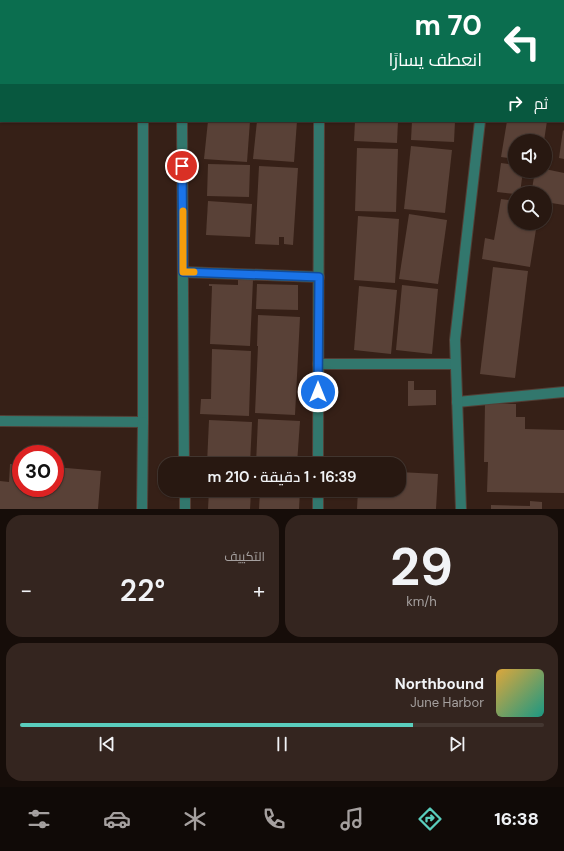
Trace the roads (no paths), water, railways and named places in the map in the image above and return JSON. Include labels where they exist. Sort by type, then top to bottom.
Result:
[{"type":"street","points":[[142,509],[143,122]]},
{"type":"street","points":[[182,122],[184,457]]},
{"type":"street","points":[[318,457],[319,122]]},
{"type":"street","points":[[461,509],[454,340],[480,122]]},
{"type":"street","points":[[183,272],[319,277]]},
{"type":"street","points":[[318,364],[455,364]]},
{"type":"street","points":[[457,402],[564,392]]},
{"type":"street","points":[[0,421],[143,422]]},
{"type":"street","points":[[184,497],[185,509]]},
{"type":"street","points":[[318,497],[318,509]]}]
